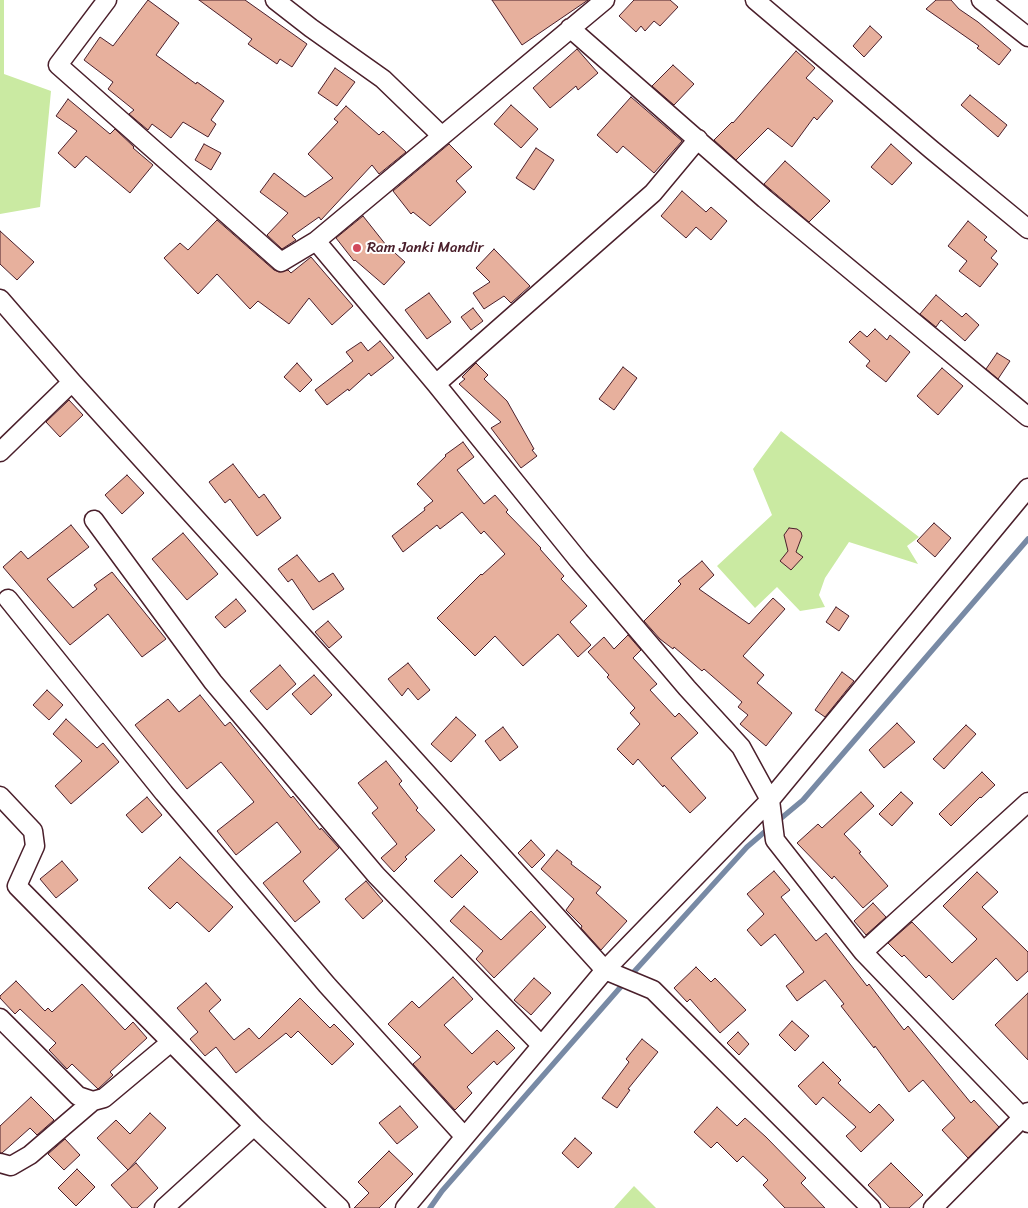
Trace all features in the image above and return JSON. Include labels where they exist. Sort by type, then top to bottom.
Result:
[{"type":"street","points":[[106,0],[58,65],[281,262],[316,242],[605,0]]},
{"type":"street","points":[[276,0],[311,28],[383,79],[442,136]]},
{"type":"street","points":[[755,0],[1028,229]]},
{"type":"street","points":[[981,0],[1028,37]]},
{"type":"street","points":[[570,28],[765,199],[1028,417]]},
{"type":"street","points":[[436,384],[653,192],[698,139]]},
{"type":"street","points":[[316,242],[436,384],[579,561],[741,747],[770,800],[775,840],[863,952],[1026,1117],[933,1208]]},
{"type":"street","points":[[0,298],[72,382],[605,970],[653,990],[872,1208]]},
{"type":"street","points":[[0,452],[72,382]]},
{"type":"street","points":[[405,1208],[605,970],[770,800],[1028,488]]},
{"type":"street","points":[[94,520],[213,682],[376,875],[541,1045]]},
{"type":"street","points":[[8,599],[164,793],[321,978],[464,1136]]},
{"type":"street","points":[[0,796],[33,831],[35,846],[17,886],[254,1126],[340,1208]]},
{"type":"street","points":[[863,952],[1028,802]]},
{"type":"street","points":[[0,1018],[78,1096],[93,1101]]},
{"type":"street","points":[[0,1162],[11,1166],[30,1155],[93,1101],[104,1098],[171,1042]]},
{"type":"street","points":[[164,1208],[254,1126]]},
{"type":"green space","points":[[0,0],[4,0],[4,74],[51,91],[40,207],[0,214]]},
{"type":"green space","points":[[781,431],[919,537],[907,546],[918,564],[849,542],[825,578],[819,595],[825,607],[800,611],[777,587],[755,608],[717,566],[772,515],[753,469]]},
{"type":"green space","points":[[634,1186],[656,1208],[614,1208]]},
{"type":"building","points":[[148,0],[179,23],[156,55],[196,84],[197,82],[224,101],[211,120],[216,124],[208,137],[183,122],[171,138],[152,124],[148,130],[129,114],[134,110],[108,89],[113,82],[84,60],[100,37],[113,46]]},
{"type":"building","points":[[199,0],[245,0],[307,44],[292,67],[280,59],[277,64],[248,44],[252,39]]},
{"type":"building","points":[[492,0],[588,0],[522,45]]},
{"type":"building","points":[[634,0],[670,0],[678,7],[660,26],[654,21],[645,31],[641,26],[636,32],[619,16]]},
{"type":"building","points":[[936,0],[951,0],[959,9],[978,22],[1011,50],[999,65],[977,48],[979,46],[926,9]]},
{"type":"building","points":[[870,26],[882,37],[864,57],[853,46]]},
{"type":"building","points":[[577,49],[598,73],[578,90],[576,86],[550,108],[533,88]]},
{"type":"building","points":[[796,51],[815,68],[806,78],[833,101],[817,120],[814,117],[792,147],[768,128],[736,160],[714,140],[733,123]]},
{"type":"building","points":[[673,65],[694,84],[674,105],[652,86]]},
{"type":"building","points":[[335,68],[355,82],[337,106],[318,93]]},
{"type":"building","points":[[970,95],[1007,125],[998,137],[961,105]]},
{"type":"building","points":[[631,97],[682,141],[654,173],[623,146],[617,153],[597,135]]},
{"type":"building","points":[[68,99],[110,134],[115,129],[153,165],[130,193],[86,156],[75,168],[58,153],[77,131],[56,116]]},
{"type":"building","points":[[511,105],[538,129],[521,148],[494,124]]},
{"type":"building","points":[[346,106],[379,135],[383,131],[406,152],[379,174],[372,165],[321,220],[319,217],[292,236],[296,240],[282,249],[267,235],[288,213],[260,192],[274,173],[305,197],[333,178],[308,154],[338,122],[334,119]]},
{"type":"building","points":[[204,144],[221,153],[211,170],[195,160]]},
{"type":"building","points":[[449,144],[472,167],[456,181],[466,192],[430,226],[413,212],[411,214],[393,191]]},
{"type":"building","points":[[891,144],[912,163],[892,185],[871,167]]},
{"type":"building","points":[[536,148],[554,160],[534,190],[516,178]]},
{"type":"building","points":[[785,161],[830,201],[809,222],[764,184]]},
{"type":"building","points":[[682,191],[706,212],[711,207],[727,221],[711,240],[696,227],[686,238],[661,216]]},
{"type":"building","points":[[363,216],[386,245],[405,262],[384,285],[354,261],[336,238]]},
{"type":"building","points":[[217,220],[274,270],[279,272],[288,270],[291,273],[311,257],[353,306],[332,325],[309,298],[289,324],[258,301],[250,309],[217,274],[198,294],[164,258],[180,243],[188,250]]},
{"type":"building","points":[[968,221],[987,237],[984,240],[997,251],[991,258],[998,264],[980,287],[959,271],[967,261],[948,246]]},
{"type":"building","points":[[0,231],[34,262],[17,280],[0,264]]},
{"type":"building","points":[[494,249],[530,286],[511,303],[504,296],[484,309],[473,293],[490,282],[476,268]]},
{"type":"building","points":[[429,293],[451,322],[427,339],[405,310]]},
{"type":"building","points":[[936,295],[962,317],[966,313],[979,325],[965,341],[941,320],[936,327],[920,314]]},
{"type":"building","points":[[473,308],[483,321],[471,330],[461,317]]},
{"type":"building","points":[[875,329],[887,340],[890,335],[910,352],[886,382],[866,366],[870,361],[849,342],[860,331],[867,337]]},
{"type":"building","points":[[380,341],[394,358],[371,376],[369,373],[349,391],[348,389],[327,405],[315,390],[353,361],[346,352],[361,342],[368,351]]},
{"type":"building","points":[[997,353],[1010,361],[998,379],[986,369]]},
{"type":"building","points":[[297,363],[312,380],[300,392],[284,377]]},
{"type":"building","points":[[476,363],[488,375],[484,379],[507,401],[534,449],[532,450],[537,456],[521,468],[491,428],[501,422],[459,384],[465,379],[462,377]]},
{"type":"building","points":[[623,367],[637,378],[614,410],[599,399]]},
{"type":"building","points":[[942,368],[963,386],[938,415],[917,396]]},
{"type":"building","points":[[69,400],[83,415],[60,437],[46,422]]},
{"type":"building","points":[[463,442],[474,457],[457,470],[484,504],[495,495],[508,510],[506,512],[541,548],[564,576],[561,579],[587,606],[570,622],[591,645],[578,657],[558,634],[523,666],[495,636],[475,656],[437,618],[481,574],[505,554],[484,531],[481,534],[462,512],[440,529],[437,525],[403,552],[392,536],[425,510],[424,508],[433,501],[417,484],[445,455]]},
{"type":"building","points":[[233,464],[259,498],[264,494],[281,518],[257,536],[230,499],[225,503],[209,482]]},
{"type":"building","points":[[127,475],[144,493],[122,514],[105,495]]},
{"type":"building","points":[[934,523],[951,538],[935,557],[917,541]]},
{"type":"building","points":[[71,525],[89,547],[47,579],[73,608],[97,589],[94,585],[112,572],[166,639],[142,657],[108,614],[70,645],[3,567],[21,551],[28,559]]},
{"type":"building","points":[[789,528],[797,529],[801,532],[802,536],[796,552],[803,557],[791,570],[780,561],[788,551],[784,535]]},
{"type":"building","points":[[183,533],[218,574],[187,600],[152,559]]},
{"type":"building","points":[[297,555],[319,582],[333,573],[344,589],[313,610],[292,579],[288,582],[278,569]]},
{"type":"building","points":[[702,561],[714,575],[699,589],[749,624],[773,598],[785,609],[743,656],[764,675],[757,683],[792,713],[766,746],[740,724],[748,715],[738,707],[742,702],[704,669],[702,671],[674,647],[673,649],[660,639],[644,621],[681,584],[678,581]]},
{"type":"building","points":[[236,599],[246,611],[225,628],[215,617]]},
{"type":"building","points":[[836,607],[849,616],[839,631],[826,622]]},
{"type":"building","points":[[328,621],[342,637],[329,648],[315,632]]},
{"type":"building","points":[[628,635],[641,650],[633,658],[657,684],[650,690],[675,717],[679,713],[698,733],[671,758],[706,798],[690,813],[638,759],[633,765],[617,749],[640,724],[630,713],[635,708],[607,677],[609,675],[588,652],[604,637],[614,649]]},
{"type":"building","points":[[408,663],[430,690],[418,700],[408,688],[402,696],[388,679]]},
{"type":"building","points":[[280,665],[296,684],[267,710],[250,691]]},
{"type":"building","points":[[842,672],[854,681],[825,717],[815,710]]},
{"type":"building","points":[[314,675],[332,695],[311,715],[292,694]]},
{"type":"building","points":[[47,690],[63,705],[49,720],[33,705]]},
{"type":"building","points":[[200,695],[225,726],[230,722],[291,798],[293,796],[320,830],[321,828],[339,848],[303,881],[320,902],[295,922],[263,883],[301,852],[277,822],[236,855],[217,831],[254,802],[221,762],[187,789],[135,725],[168,699],[179,712]]},
{"type":"building","points":[[456,717],[476,735],[451,762],[431,744]]},
{"type":"building","points":[[66,719],[97,748],[103,743],[119,762],[71,804],[55,786],[82,761],[53,734]]},
{"type":"building","points":[[897,723],[915,742],[884,768],[869,750]]},
{"type":"building","points":[[966,725],[976,734],[944,769],[933,759]]},
{"type":"building","points":[[503,727],[518,747],[500,761],[485,741]]},
{"type":"building","points":[[386,761],[402,781],[399,784],[418,808],[416,810],[435,830],[405,857],[407,859],[394,872],[381,858],[397,844],[372,813],[378,808],[358,783]]},
{"type":"building","points":[[982,772],[995,785],[951,826],[939,814]]},
{"type":"building","points":[[861,792],[874,806],[844,834],[888,886],[863,908],[834,876],[832,879],[797,843],[818,824],[822,828]]},
{"type":"building","points":[[901,792],[913,803],[892,826],[879,814]]},
{"type":"building","points":[[147,797],[162,815],[142,833],[126,815]]},
{"type":"building","points":[[531,840],[545,855],[532,868],[518,853]]},
{"type":"building","points":[[557,850],[572,862],[571,864],[601,887],[596,893],[627,921],[601,950],[581,928],[582,926],[566,910],[574,899],[541,869]]},
{"type":"building","points":[[461,855],[478,872],[452,898],[434,881]]},
{"type":"building","points":[[180,857],[233,907],[209,932],[177,902],[170,909],[148,888]]},
{"type":"building","points":[[62,861],[78,880],[56,898],[40,879]]},
{"type":"building","points":[[774,871],[790,890],[781,897],[816,941],[826,933],[867,986],[869,984],[904,1030],[908,1026],[971,1103],[974,1100],[999,1127],[968,1158],[942,1130],[955,1118],[923,1080],[909,1092],[875,1046],[874,1048],[841,1006],[844,1004],[825,980],[797,1001],[786,986],[804,972],[775,934],[761,946],[747,930],[764,914],[747,894]]},
{"type":"building","points":[[977,872],[998,892],[982,907],[1028,952],[1028,971],[1017,981],[996,958],[953,1000],[929,975],[926,978],[904,955],[902,957],[888,943],[912,922],[952,963],[977,939],[943,906]]},
{"type":"building","points":[[366,881],[383,901],[363,919],[345,899]]},
{"type":"building","points":[[873,903],[886,917],[866,935],[854,921]]},
{"type":"building","points":[[464,906],[501,940],[531,911],[546,927],[494,978],[476,959],[483,951],[450,921]]},
{"type":"building","points":[[696,967],[711,982],[715,978],[746,1010],[720,1033],[690,999],[687,1002],[674,988]]},
{"type":"building","points":[[453,977],[473,999],[444,1025],[472,1054],[497,1030],[515,1048],[497,1065],[494,1061],[467,1087],[472,1093],[455,1110],[413,1064],[421,1057],[388,1024],[412,1001],[419,1008]]},
{"type":"building","points":[[534,978],[551,993],[531,1015],[514,1000]]},
{"type":"building","points":[[16,981],[45,1011],[48,1008],[52,1012],[82,984],[125,1030],[133,1022],[147,1038],[110,1072],[113,1075],[98,1089],[72,1064],[67,1069],[49,1050],[56,1043],[20,1009],[15,1014],[0,998]]},
{"type":"building","points":[[206,983],[221,1000],[209,1011],[234,1040],[249,1028],[259,1039],[300,998],[330,1028],[334,1024],[354,1044],[332,1065],[298,1031],[291,1038],[286,1033],[236,1073],[216,1047],[205,1056],[190,1039],[198,1032],[177,1008]]},
{"type":"building","points":[[1028,993],[1028,1060],[995,1025]]},
{"type":"building","points":[[792,1021],[809,1036],[795,1051],[779,1035]]},
{"type":"building","points":[[738,1032],[749,1044],[739,1055],[727,1043]]},
{"type":"building","points":[[642,1039],[658,1052],[628,1089],[630,1090],[617,1108],[602,1098],[629,1062],[626,1059]]},
{"type":"building","points":[[823,1062],[841,1080],[838,1083],[870,1113],[879,1104],[894,1120],[861,1152],[846,1136],[856,1127],[823,1097],[816,1105],[798,1086]]},
{"type":"building","points":[[31,1097],[54,1120],[37,1135],[30,1128],[0,1153],[0,1126]]},
{"type":"building","points":[[400,1106],[418,1127],[397,1144],[379,1123]]},
{"type":"building","points":[[717,1107],[737,1126],[745,1118],[766,1137],[806,1178],[801,1183],[825,1208],[785,1208],[763,1185],[768,1180],[743,1156],[737,1162],[717,1142],[711,1148],[694,1132]]},
{"type":"building","points":[[150,1113],[166,1128],[128,1170],[97,1138],[116,1120],[130,1134]]},
{"type":"building","points":[[575,1138],[592,1153],[578,1168],[562,1153]]},
{"type":"building","points":[[65,1139],[80,1155],[64,1170],[48,1154]]},
{"type":"building","points":[[389,1151],[413,1174],[379,1208],[354,1208],[369,1193],[358,1182]]},
{"type":"building","points":[[136,1163],[158,1188],[137,1208],[132,1208],[111,1185]]},
{"type":"building","points":[[891,1163],[923,1195],[909,1208],[890,1208],[868,1185]]},
{"type":"building","points":[[77,1169],[95,1187],[76,1206],[58,1188]]},
{"type":"waterway","points":[[779,820],[803,800],[1028,539]]},
{"type":"waterway","points":[[632,974],[747,847],[768,829]]},
{"type":"waterway","points":[[430,1208],[442,1191],[625,982]]},
{"type":"place","name":"Ram Janki Mandir","points":[[357,248]]}]
